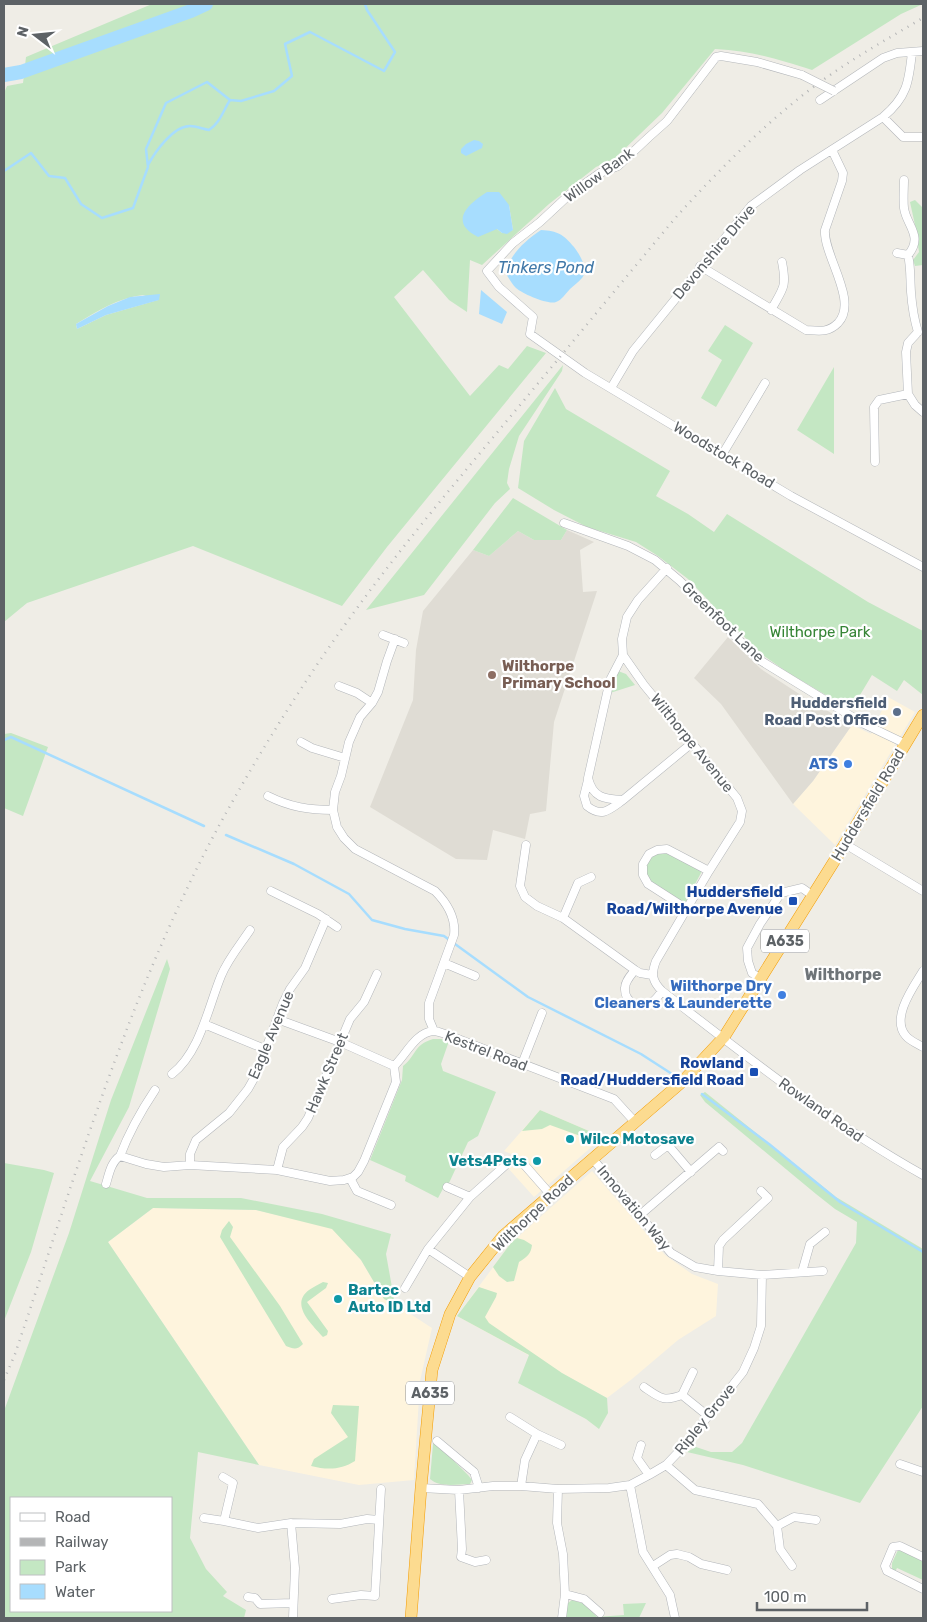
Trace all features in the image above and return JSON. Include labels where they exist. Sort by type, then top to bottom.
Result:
[{"type":"highway","name":"Huddersfield Road","points":[[683,1081],[724,1038],[906,744],[919,730],[923,715]]},
{"type":"highway","name":"Wilthorpe Road","points":[[411,1618],[432,1370],[450,1314],[470,1277],[503,1236],[683,1081]]},
{"type":"street","points":[[820,100],[883,58],[897,54],[923,51]]},
{"type":"street","name":"Devonshire Drive","points":[[611,388],[633,350],[751,206],[800,170],[883,117],[895,107],[904,93],[912,52]]},
{"type":"street","name":"Willow Bank","points":[[530,334],[532,317],[499,288],[486,271],[512,243],[540,222],[569,195],[600,174],[618,166],[667,121],[716,57],[721,56],[756,62],[802,75],[834,91]]},
{"type":"street","points":[[883,117],[903,137],[923,137]]},
{"type":"street","points":[[700,266],[806,330],[832,329],[841,319],[845,308],[839,277],[825,237],[825,230],[843,173],[832,150]]},
{"type":"street","points":[[904,180],[904,208],[914,236],[913,249],[908,256],[911,270],[911,292],[914,318],[920,333],[908,343],[906,352],[908,394],[915,405],[923,412]]},
{"type":"street","points":[[897,254],[908,256]]},
{"type":"street","points":[[771,310],[785,286],[782,262]]},
{"type":"street","name":"Woodstock Road","points":[[530,334],[571,364],[791,496],[923,567]]},
{"type":"street","points":[[722,454],[765,383]]},
{"type":"street","points":[[875,462],[874,407],[879,400],[908,394]]},
{"type":"street","name":"Greenfoot Lane","points":[[564,523],[645,554],[666,568],[758,659],[864,724],[906,744]]},
{"type":"street","points":[[666,568],[638,600],[627,617],[622,639],[623,655],[610,680],[584,796],[587,806],[599,812],[608,811],[692,743]]},
{"type":"street","points":[[383,635],[404,643]]},
{"type":"street","points":[[395,639],[378,692],[353,730],[335,792],[333,810],[337,827],[344,838],[355,849],[435,891],[450,911],[453,919],[454,935],[429,1003],[429,1019],[434,1031]]},
{"type":"street","name":"Wilthorpe Avenue","points":[[623,655],[644,685],[737,798],[742,811],[740,822],[656,961],[652,975]]},
{"type":"street","points":[[339,686],[358,693],[372,703]]},
{"type":"street","points":[[301,742],[312,748],[345,758]]},
{"type":"street","points":[[588,778],[591,789],[604,799],[623,800]]},
{"type":"street","points":[[268,796],[297,808],[333,810]]},
{"type":"street","points":[[845,844],[923,890]]},
{"type":"street","points":[[526,845],[520,886],[525,897],[537,906],[563,918],[640,974],[652,975],[662,991],[724,1038]]},
{"type":"street","points":[[687,909],[648,884],[643,875],[643,864],[649,854],[666,848],[709,871]]},
{"type":"street","points":[[563,918],[578,883],[591,877]]},
{"type":"street","points":[[761,979],[752,973],[747,948],[760,924],[781,893],[802,888],[812,896]]},
{"type":"street","points":[[271,891],[309,909],[337,927]]},
{"type":"street","name":"Eagle Avenue","points":[[190,1165],[190,1154],[196,1140],[229,1113],[248,1089],[290,989],[308,960],[326,919]]},
{"type":"street","points":[[172,1074],[181,1067],[185,1060],[204,1024],[229,960],[250,930]]},
{"type":"street","points":[[444,963],[476,976]]},
{"type":"street","points":[[635,970],[626,982],[625,988],[628,999],[632,1003],[644,1006],[649,1005],[654,1002],[662,991]]},
{"type":"street","points":[[923,970],[906,999],[901,1025],[906,1036],[923,1047]]},
{"type":"street","name":"Hawk Street","points":[[277,1170],[283,1147],[308,1118],[350,1019],[364,1002],[377,974]]},
{"type":"street","points":[[522,1064],[542,1013]]},
{"type":"street","points":[[120,1156],[164,1168],[190,1165],[277,1170],[337,1181],[350,1178],[358,1172],[396,1082],[394,1066],[340,1042],[277,1019]]},
{"type":"street","points":[[204,1024],[265,1049]]},
{"type":"street","name":"Kestrel Road","points":[[394,1066],[402,1059],[414,1042],[434,1031],[614,1099],[635,1122]]},
{"type":"street","name":"Rowland Road","points":[[724,1038],[846,1129],[923,1175]]},
{"type":"street","points":[[106,1184],[112,1164],[120,1156],[142,1110],[155,1090]]},
{"type":"street","points":[[655,1155],[668,1145],[691,1172]]},
{"type":"street","points":[[640,1215],[719,1147],[723,1151]]},
{"type":"street","name":"Innovation Way","points":[[592,1158],[671,1253],[695,1267],[762,1275],[823,1271]]},
{"type":"street","points":[[405,1288],[428,1249],[470,1197],[509,1162],[522,1160],[550,1194]]},
{"type":"street","points":[[350,1178],[357,1191],[375,1194],[391,1205]]},
{"type":"street","points":[[448,1187],[470,1197]]},
{"type":"street","points":[[718,1271],[719,1246],[768,1198],[761,1191]]},
{"type":"street","points":[[802,1272],[810,1244],[825,1232]]},
{"type":"street","points":[[428,1249],[470,1277]]},
{"type":"street","name":"Ripley Grove","points":[[421,1488],[459,1490],[493,1486],[521,1486],[558,1489],[609,1488],[630,1485],[666,1465],[686,1444],[743,1372],[761,1326],[762,1275]]},
{"type":"street","points":[[644,1387],[665,1400],[682,1395],[693,1372]]},
{"type":"street","points":[[682,1395],[708,1416]]},
{"type":"street","points":[[510,1417],[537,1434],[562,1446]]},
{"type":"street","points":[[521,1486],[526,1460],[537,1434]]},
{"type":"street","points":[[438,1440],[474,1472],[479,1488]]},
{"type":"street","points":[[640,1445],[637,1458],[649,1475]]},
{"type":"street","points":[[900,1464],[923,1472]]},
{"type":"street","points":[[666,1465],[695,1490],[758,1504],[778,1526],[780,1549],[792,1566]]},
{"type":"street","points":[[223,1477],[233,1482],[224,1520]]},
{"type":"street","points":[[630,1485],[643,1552],[670,1595],[675,1618]]},
{"type":"street","points":[[332,1599],[362,1595],[375,1596],[381,1489]]},
{"type":"street","points":[[558,1489],[557,1524],[563,1554],[565,1594],[562,1618]]},
{"type":"street","points":[[459,1490],[462,1549],[460,1557],[475,1562],[486,1560]]},
{"type":"street","points":[[778,1526],[794,1517],[816,1520]]},
{"type":"street","points":[[204,1518],[224,1520],[258,1528],[291,1522],[340,1524],[367,1519],[378,1520]]},
{"type":"street","points":[[291,1522],[295,1568],[294,1618]]},
{"type":"street","points":[[923,1556],[900,1546],[893,1546],[885,1566],[888,1571],[923,1589]]},
{"type":"street","points":[[653,1566],[670,1555],[677,1554],[689,1557],[701,1564],[727,1570]]},
{"type":"street","points":[[565,1594],[591,1599],[600,1613]]},
{"type":"street","points":[[248,1597],[255,1598],[260,1604],[293,1603]]},
{"type":"shaded area","name":"Wilthorpe Primary School","points":[[567,530],[594,542],[580,550],[583,592],[597,591],[554,722],[546,811],[530,814],[525,839],[493,830],[487,860],[456,859],[370,807],[413,700],[416,650],[423,611],[473,550],[489,556],[518,531],[534,540],[561,540]]},
{"type":"shaded area","points":[[728,637],[761,669],[852,725],[813,781],[793,804],[721,704],[694,678]]},
{"type":"shaded area","points":[[888,697],[915,712],[835,845],[793,804],[813,781],[852,725],[871,734]]},
{"type":"shaded area","points":[[540,1110],[603,1137],[534,1197],[508,1168],[508,1160],[514,1155],[504,1151]]},
{"type":"shaded area","points":[[592,1171],[665,1255],[692,1274],[718,1284],[716,1316],[678,1340],[607,1398],[457,1316],[511,1243]]},
{"type":"shaded area","points":[[153,1208],[256,1210],[332,1228],[361,1260],[384,1299],[432,1328],[420,1381],[414,1480],[359,1485],[259,1465],[108,1242]]},
{"type":"green space","points":[[152,4],[923,4],[901,14],[812,70],[753,54],[715,49],[662,113],[614,159],[596,167],[549,204],[482,265],[470,260],[467,312],[449,300],[423,270],[394,297],[470,396],[499,365],[508,369],[527,346],[546,353],[387,547],[342,606],[193,546],[27,603],[4,622],[4,93],[7,86],[23,83],[26,57]],"holes":[[[509,205],[513,230],[502,233],[497,229]],[[143,295],[158,300],[106,315],[77,329],[76,324],[100,310],[116,302]]]},
{"type":"green space","points":[[915,200],[923,208],[923,265],[915,266],[913,260],[919,252],[910,202]]},
{"type":"green space","points":[[725,325],[753,343],[716,407],[701,398],[722,360],[708,351]]},
{"type":"green space","points":[[563,365],[562,371],[519,436],[509,469],[507,483],[510,489],[495,503],[424,595],[366,610]]},
{"type":"green space","points":[[834,367],[834,454],[797,430]]},
{"type":"green space","name":"Wilthorpe Park","points":[[555,388],[566,409],[670,471],[656,496],[688,514],[714,532],[727,514],[868,602],[923,631],[923,695],[904,680],[897,691],[872,675],[851,710],[764,656],[688,579],[658,556],[636,542],[587,527],[518,488],[524,441]]},
{"type":"green space","points":[[513,498],[567,530],[561,540],[534,540],[518,531],[489,556],[473,550]]},
{"type":"green space","points":[[618,671],[626,674],[635,685],[610,693]]},
{"type":"green space","points":[[11,733],[48,747],[23,816],[4,808],[4,734]]},
{"type":"green space","points":[[657,852],[665,852],[702,871],[685,903],[657,888],[647,878],[645,874],[646,866],[650,858]]},
{"type":"green space","points":[[167,959],[170,969],[129,1107],[90,1181],[147,1198],[241,1198],[322,1214],[391,1234],[386,1254],[395,1304],[384,1299],[361,1260],[332,1229],[256,1210],[153,1208],[108,1242],[259,1465],[198,1452],[190,1538],[206,1569],[227,1592],[223,1596],[246,1610],[244,1618],[4,1618],[4,1411],[69,1233],[111,1100]]},
{"type":"green space","points":[[433,1039],[449,1041],[441,1064],[443,1071],[496,1092],[478,1136],[468,1142],[449,1183],[445,1185],[438,1198],[405,1181],[406,1176],[370,1160],[402,1080],[403,1066],[418,1047]]},
{"type":"green space","points":[[705,1092],[836,1197],[923,1249],[923,1406],[860,1503],[743,1465],[687,1452],[696,1447],[711,1452],[732,1452],[742,1443],[856,1243],[857,1222],[835,1209],[816,1194],[705,1102],[700,1095]]},
{"type":"green space","points":[[540,1110],[603,1137],[597,1142],[550,1125],[542,1129],[522,1131]]},
{"type":"green space","points":[[4,1163],[54,1173],[31,1252],[4,1321]]},
{"type":"green space","points":[[229,1221],[233,1227],[230,1237],[280,1306],[303,1344],[299,1347],[286,1346],[220,1237],[222,1230]]},
{"type":"green space","points":[[517,1238],[532,1245],[531,1251],[519,1262],[514,1281],[507,1282],[499,1276],[493,1267]]},
{"type":"green space","points":[[323,1282],[328,1283],[326,1288],[307,1302],[328,1331],[327,1335],[323,1337],[305,1315],[301,1302],[303,1296],[309,1290]]},
{"type":"green space","points":[[479,1287],[497,1293],[485,1317],[489,1323],[562,1373],[607,1398],[608,1413],[599,1429],[586,1419],[518,1383],[529,1355],[457,1316]]},
{"type":"green space","points":[[333,1405],[359,1406],[355,1461],[334,1468],[311,1466],[314,1459],[348,1437],[331,1413]]},
{"type":"green space","points":[[433,1444],[437,1444],[468,1475],[472,1480],[470,1484],[444,1485],[430,1479]]},
{"type":"green space","points":[[901,1549],[923,1560],[923,1580],[897,1568],[895,1572],[892,1570],[892,1563],[898,1550]]},
{"type":"green space","points":[[572,1600],[585,1604],[597,1617],[624,1615],[623,1604],[646,1603],[639,1618],[565,1618],[568,1603]]},
{"type":"water","points":[[474,140],[483,144],[482,148],[466,156],[461,153],[461,149],[466,144]]},
{"type":"water","points":[[487,192],[499,192],[509,205],[513,230],[507,234],[497,229],[478,237],[464,225],[464,213],[473,202]]},
{"type":"water","name":"Tinkers Pond","points":[[541,230],[556,232],[567,239],[579,254],[585,270],[582,278],[562,298],[552,303],[530,296],[519,290],[513,285],[505,272],[520,248]]},
{"type":"water","points":[[481,290],[507,312],[502,324],[479,314]]},
{"type":"water","points":[[160,294],[159,300],[106,315],[77,329],[76,324],[108,306],[130,297]]},
{"type":"waterway","points":[[4,75],[21,72],[206,4]]},
{"type":"waterway","points":[[4,171],[31,153],[49,176],[65,178],[81,204],[102,218],[133,208],[148,167],[146,149],[166,103],[207,82],[230,100],[241,101],[274,91],[292,76],[285,44],[310,32],[384,71],[395,52],[365,4]]},
{"type":"waterway","points":[[148,165],[155,153],[177,130],[190,126],[209,130],[213,127],[230,100]]},
{"type":"waterway","points":[[4,740],[11,737],[204,826]]},
{"type":"waterway","points":[[226,835],[294,864],[349,894],[372,920],[405,929],[444,936],[528,997],[641,1054],[672,1074]]},
{"type":"waterway","points":[[702,1094],[769,1144],[840,1202],[923,1252]]},
{"type":"railway","points":[[4,1380],[15,1354],[108,1078],[162,943],[192,877],[226,813],[270,737],[318,663],[429,515],[693,198],[744,147],[816,85],[869,50],[923,18]]},
{"type":"place","name":"Wilthorpe Primary School","points":[[492,675]]},
{"type":"place","name":"Huddersfield Road Post Office","points":[[897,712]]},
{"type":"place","name":"ATS","points":[[848,764]]},
{"type":"place","name":"Huddersfield Road/Wilthorpe Avenue","points":[[793,901]]},
{"type":"place","name":"Wilthorpe Dry Cleaners & Launderette","points":[[782,995]]},
{"type":"place","name":"Rowland Road/Huddersfield Road","points":[[754,1072]]},
{"type":"place","name":"Wilco Motosave","points":[[570,1139]]},
{"type":"place","name":"Vets4Pets","points":[[537,1161]]},
{"type":"place","name":"Bartec Auto ID Ltd","points":[[338,1299]]},
{"type":"district","name":"Wilthorpe","points":[[843,974]]}]
